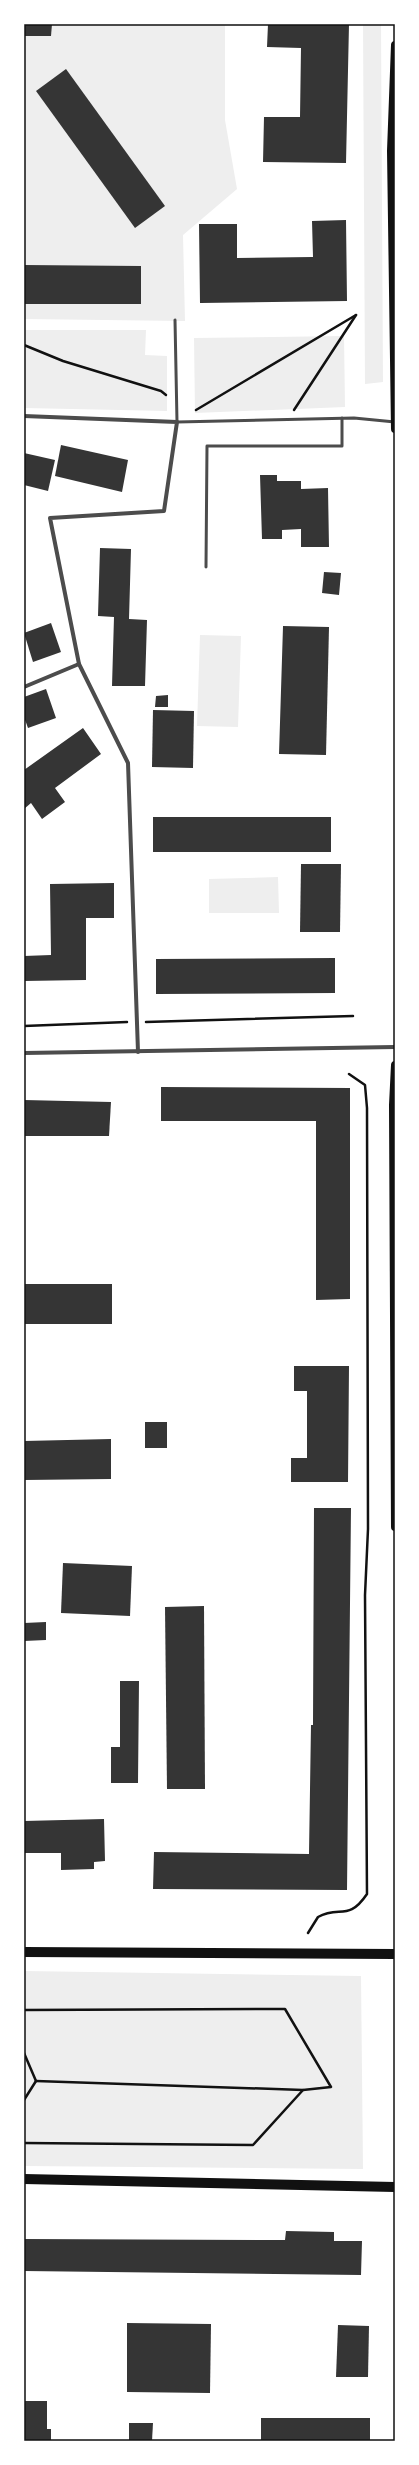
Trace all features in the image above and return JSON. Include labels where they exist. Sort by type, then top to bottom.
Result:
[{"type":"main road","points":[[395,45],[391,151],[395,428]]},
{"type":"main road","points":[[395,1065],[393,1120],[395,1527]]},
{"type":"main road","points":[[24,1952],[395,1954]]},
{"type":"main road","points":[[24,2179],[395,2187]]},
{"type":"street","points":[[24,416],[177,422],[164,510],[50,518],[78,664],[128,763],[138,1052]]},
{"type":"street","points":[[24,687],[78,664]]},
{"type":"street","points":[[24,1053],[395,1047]]},
{"type":"lane","points":[[175,320],[177,422],[342,418],[395,422]]},
{"type":"lane","points":[[206,567],[207,446],[342,446],[342,418]]},
{"type":"path","points":[[177,422],[356,314],[288,419]]},
{"type":"path","points":[[24,345],[63,361],[161,391],[176,404]]},
{"type":"path","points":[[24,1026],[353,1016]]},
{"type":"path","points":[[308,1933],[318,1916],[350,1912],[360,1904],[367,1894],[365,1595],[368,1522],[367,1108],[365,1085],[349,1074]]},
{"type":"path","points":[[24,2010],[285,2009],[331,2087],[303,2090],[36,2081]]},
{"type":"path","points":[[24,2053],[36,2081]]},
{"type":"path","points":[[24,2100],[36,2081]]},
{"type":"path","points":[[24,2143],[253,2145],[303,2090]]},
{"type":"shaded area","points":[[24,24],[225,24],[225,120],[237,189],[183,235],[185,321],[24,319]]},
{"type":"shaded area","points":[[363,24],[381,24],[383,382],[365,384]]},
{"type":"shaded area","points":[[24,330],[146,330],[145,355],[167,356],[167,411],[24,408]]},
{"type":"shaded area","points":[[344,336],[345,407],[195,413],[194,338]]},
{"type":"shaded area","points":[[200,635],[241,636],[238,727],[197,726]]},
{"type":"shaded area","points":[[278,877],[279,913],[209,913],[209,879]]},
{"type":"shaded area","points":[[24,1971],[361,1976],[363,2169],[24,2166]]},
{"type":"building","points":[[24,24],[52,24],[51,36],[24,36]]},
{"type":"building","points":[[268,24],[349,24],[346,163],[263,162],[264,117],[300,117],[301,48],[267,47]]},
{"type":"building","points":[[66,69],[165,206],[135,228],[36,91]]},
{"type":"building","points":[[346,220],[347,301],[200,303],[199,224],[237,224],[237,258],[313,257],[312,221]]},
{"type":"building","points":[[24,265],[141,266],[141,304],[24,304]]},
{"type":"building","points":[[61,445],[128,460],[122,492],[55,476]]},
{"type":"building","points":[[24,453],[55,460],[48,491],[24,485]]},
{"type":"building","points":[[260,475],[277,475],[277,481],[301,481],[301,489],[328,488],[329,547],[301,547],[301,529],[282,530],[282,539],[262,539]]},
{"type":"building","points":[[100,548],[131,549],[129,619],[147,620],[145,686],[112,686],[114,617],[98,616]]},
{"type":"building","points":[[324,572],[341,573],[339,595],[322,593]]},
{"type":"building","points":[[51,623],[61,652],[33,662],[24,633]]},
{"type":"building","points":[[283,626],[329,627],[326,755],[279,754]]},
{"type":"building","points":[[46,689],[56,718],[28,728],[24,717],[24,697]]},
{"type":"building","points":[[168,695],[168,707],[155,707],[156,696]]},
{"type":"building","points":[[153,710],[194,711],[193,768],[152,767]]},
{"type":"building","points":[[83,728],[101,754],[55,788],[65,802],[42,819],[31,803],[24,809],[24,770]]},
{"type":"building","points":[[153,817],[331,817],[331,852],[153,852]]},
{"type":"building","points":[[301,864],[341,864],[340,932],[300,932]]},
{"type":"building","points":[[114,883],[114,918],[86,918],[86,980],[24,981],[24,956],[51,955],[50,884]]},
{"type":"building","points":[[335,958],[335,993],[156,994],[156,959]]},
{"type":"building","points":[[161,1087],[350,1088],[350,1299],[316,1300],[316,1121],[161,1121]]},
{"type":"building","points":[[24,1100],[111,1102],[109,1136],[24,1136]]},
{"type":"building","points":[[24,1284],[112,1284],[112,1324],[24,1324]]},
{"type":"building","points":[[294,1366],[349,1366],[348,1482],[291,1482],[291,1458],[307,1458],[307,1391],[294,1391]]},
{"type":"building","points":[[145,1422],[167,1422],[167,1448],[145,1448]]},
{"type":"building","points":[[111,1439],[111,1479],[24,1480],[24,1441]]},
{"type":"building","points":[[314,1508],[351,1508],[347,1890],[153,1889],[154,1852],[309,1854],[311,1725],[313,1725]]},
{"type":"building","points":[[63,1563],[132,1566],[130,1616],[61,1613]]},
{"type":"building","points":[[204,1606],[205,1789],[167,1789],[165,1607]]},
{"type":"building","points":[[46,1622],[46,1640],[24,1641],[24,1623]]},
{"type":"building","points":[[120,1681],[139,1681],[138,1783],[111,1783],[111,1747],[120,1747]]},
{"type":"building","points":[[104,1819],[105,1861],[94,1862],[94,1869],[61,1870],[61,1853],[24,1853],[24,1821]]},
{"type":"building","points":[[286,2231],[334,2232],[334,2241],[362,2241],[361,2275],[24,2271],[24,2239],[285,2240]]},
{"type":"building","points":[[127,2323],[211,2324],[210,2393],[127,2392]]},
{"type":"building","points":[[338,2325],[369,2326],[368,2377],[336,2377]]},
{"type":"building","points":[[24,2401],[47,2401],[47,2429],[51,2429],[51,2441],[24,2441]]},
{"type":"building","points":[[261,2418],[370,2418],[370,2441],[261,2441]]},
{"type":"building","points":[[129,2423],[153,2423],[152,2441],[129,2441]]}]
